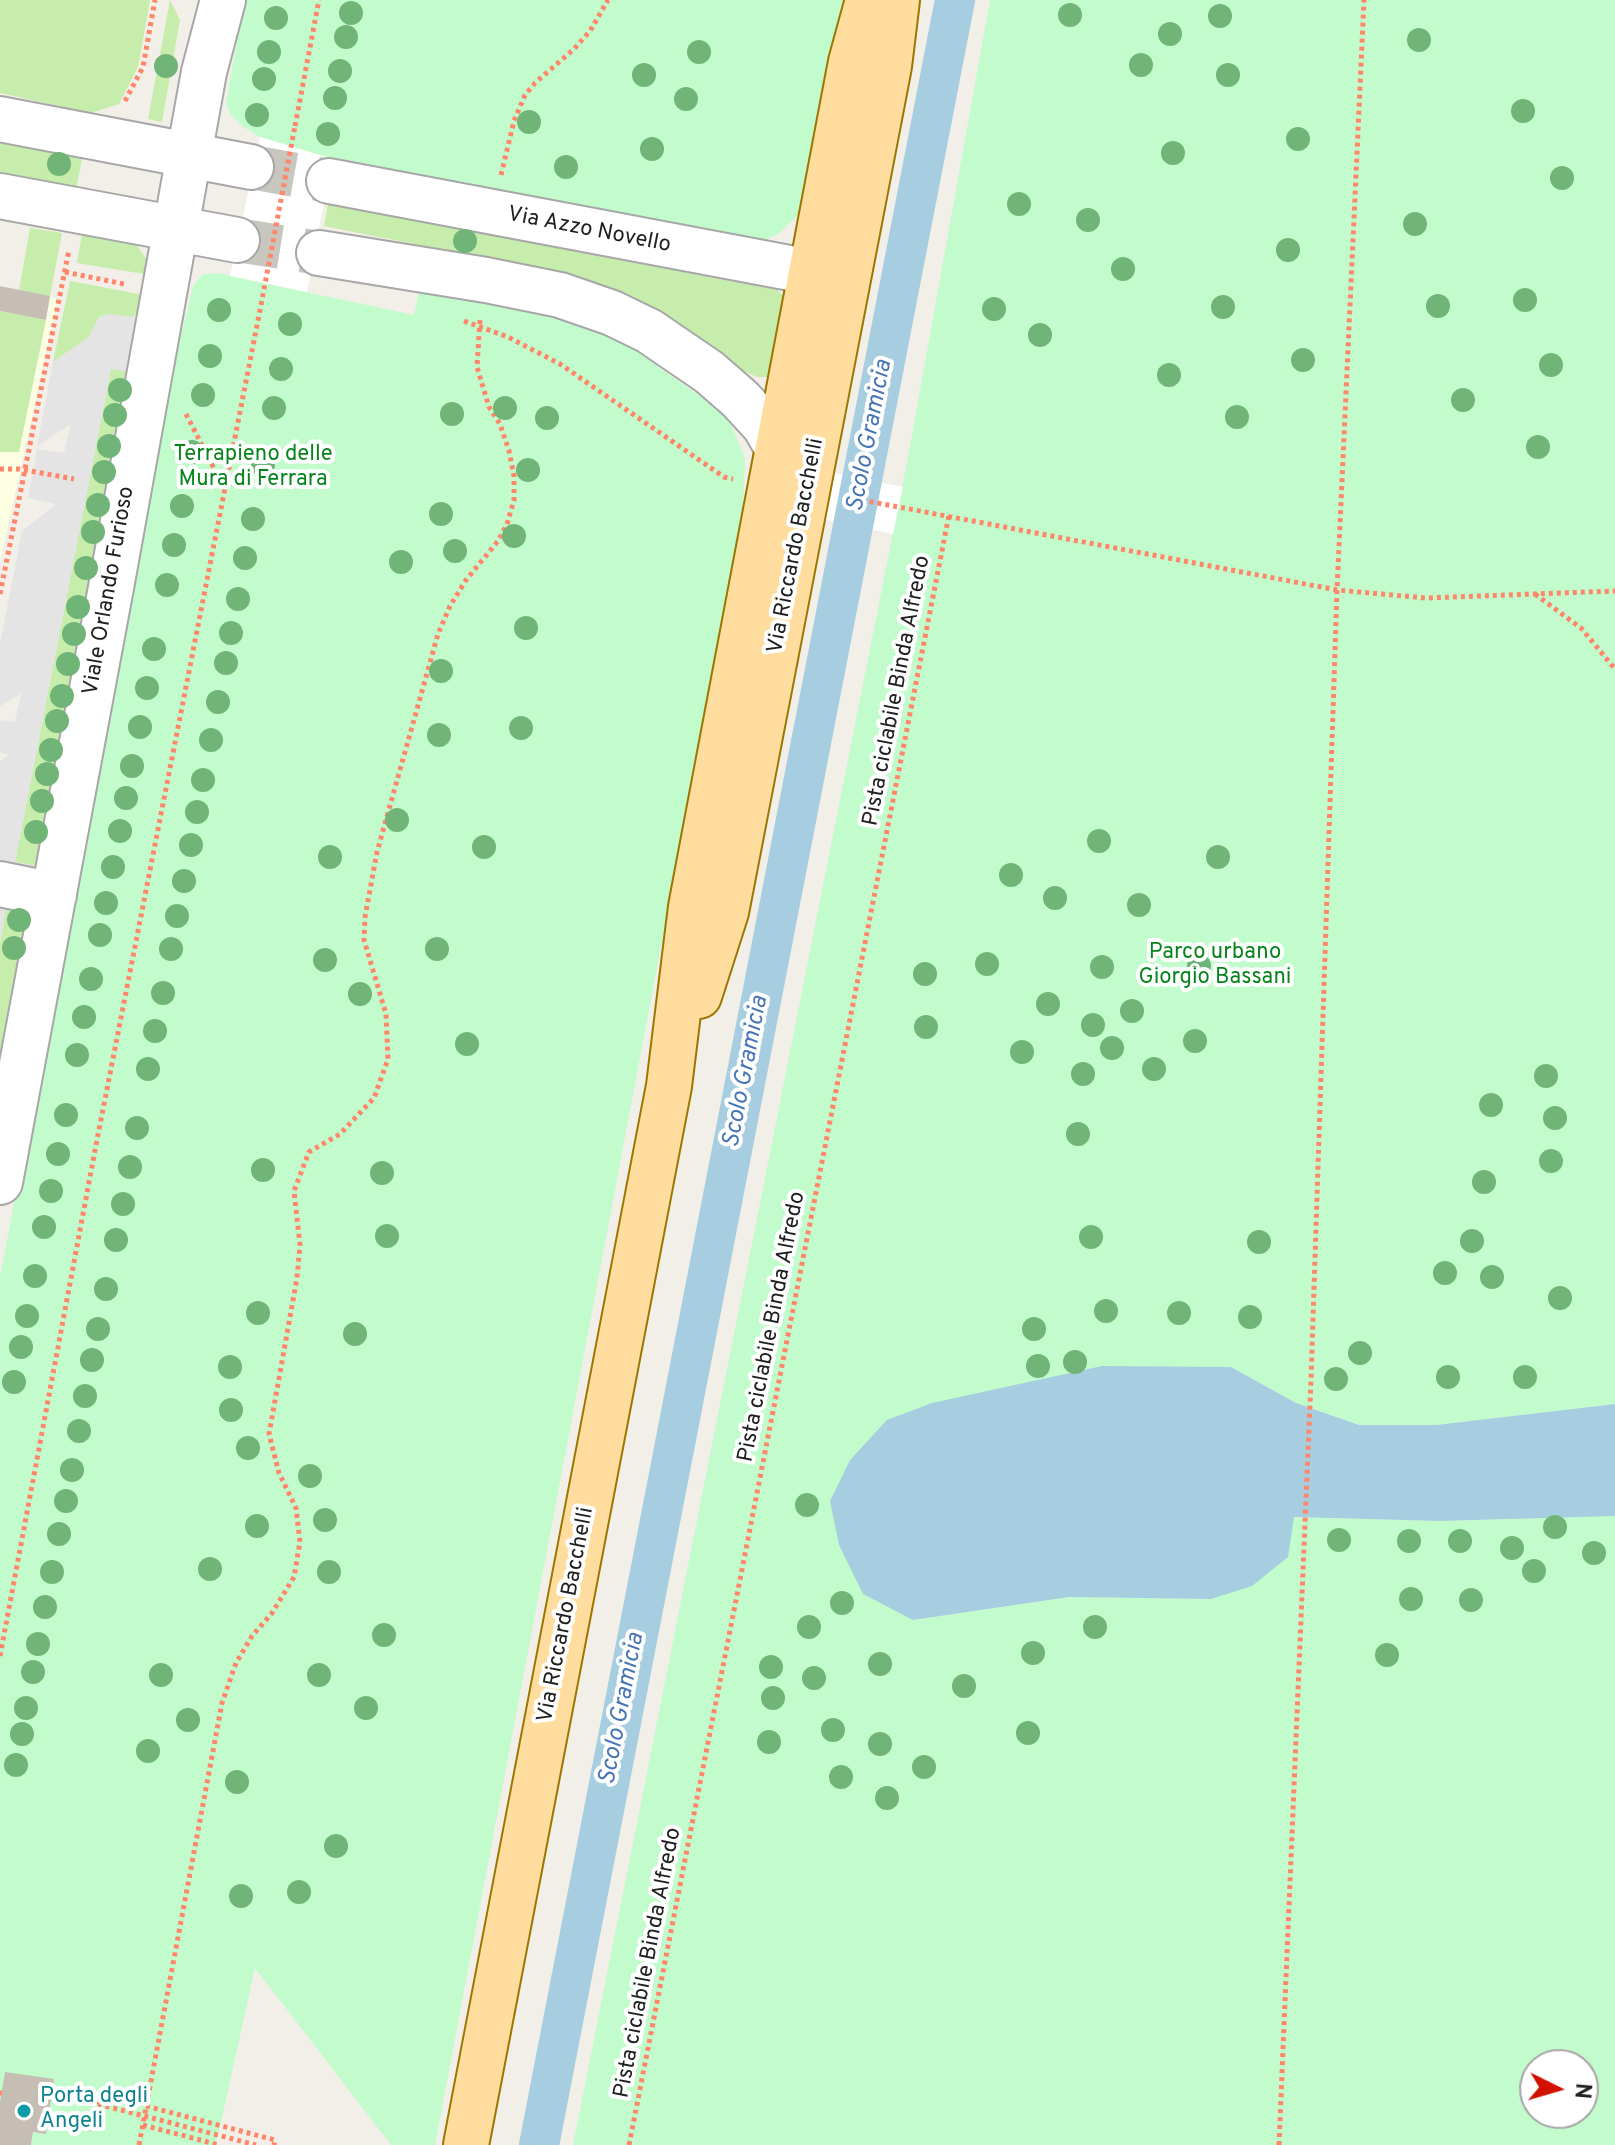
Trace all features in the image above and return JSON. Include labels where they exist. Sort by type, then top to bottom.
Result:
[{"type":"main road","name":"Via Riccardo Bacchelli","points":[[830,276],[851,62],[868,0]]},
{"type":"main road","name":"Via Riccardo Bacchelli","points":[[466,2145],[669,1086],[726,912],[805,405],[830,276],[889,66],[897,0]]},
{"type":"street","name":"Viale Orlando Furioso","points":[[0,1182],[166,291],[188,155],[204,72],[223,0]]},
{"type":"street","points":[[0,119],[251,167]]},
{"type":"street","name":"Via Azzo Novello","points":[[329,181],[830,276]]},
{"type":"street","points":[[0,196],[237,240]]},
{"type":"street","points":[[319,253],[560,295],[612,313],[649,331],[709,372],[740,399],[764,425],[795,480]]},
{"type":"street","points":[[709,372],[760,394],[805,405]]},
{"type":"street","points":[[0,884],[54,895]]},
{"type":"path","points":[[90,136],[93,120],[104,112],[121,107],[133,88],[143,67],[155,0]]},
{"type":"path","points":[[0,1656],[319,0]]},
{"type":"path","points":[[503,161],[525,95],[590,31],[608,0]]},
{"type":"path","points":[[1279,2145],[1311,1380],[1337,590],[1364,0]]},
{"type":"path","points":[[0,594],[76,211]]},
{"type":"path","points":[[65,272],[166,291]]},
{"type":"path","points":[[139,2145],[222,1703],[236,1663],[294,1577],[300,1542],[296,1508],[279,1473],[269,1434],[297,1278],[300,1245],[294,1191],[309,1152],[340,1134],[374,1098],[388,1059],[386,1014],[364,940],[377,852],[444,620],[466,580],[498,541],[514,500],[514,476],[509,451],[481,385],[477,367],[486,280]]},
{"type":"path","points":[[453,316],[533,349],[569,370],[724,477],[795,480],[898,506],[1337,590],[1426,598],[1615,591]]},
{"type":"path","points":[[182,406],[224,487]]},
{"type":"path","points":[[0,469],[74,479]]},
{"type":"path","name":"Pista ciclabile Binda Alfredo","points":[[629,2145],[949,515]]},
{"type":"path","points":[[1535,594],[1581,628],[1615,669]]},
{"type":"path","points":[[48,2120],[94,2129],[98,2104],[256,2145]]},
{"type":"path","points":[[146,2106],[275,2140],[274,2145]]},
{"type":"path","points":[[143,2125],[219,2145]]},
{"type":"shaded area","points":[[0,286],[58,299],[0,562]]},
{"type":"shaded area","points":[[142,310],[130,372],[111,369],[15,862],[36,866],[28,911],[6,908],[0,942],[0,761],[9,755],[0,752],[0,720],[15,722],[21,694],[0,706],[0,644],[22,531],[56,504],[28,498],[37,449],[64,453],[71,424],[37,446],[53,362],[89,337],[99,317],[109,314],[132,317]]},
{"type":"green space","points":[[0,0],[150,0],[138,67],[119,104],[91,113],[0,93]]},
{"type":"green space","points":[[170,0],[180,20],[162,122],[148,119]]},
{"type":"green space","points":[[244,0],[847,0],[804,210],[777,235],[762,241],[407,181],[260,137],[242,126],[231,115],[226,104]]},
{"type":"green space","name":"Parco urbano Giorgio Bassani","points":[[990,0],[1615,0],[1615,1404],[1436,1425],[1359,1425],[1296,1403],[1231,1367],[913,1620],[1069,1597],[1211,1599],[1293,1517],[1439,1521],[1615,1516],[1615,2145],[573,2145],[908,457]]},
{"type":"green space","points":[[0,133],[84,149],[76,190],[0,174]]},
{"type":"green space","points":[[328,204],[777,290],[787,299],[776,373],[757,377],[743,371],[605,286],[510,263],[324,226]]},
{"type":"green space","points":[[30,228],[62,233],[50,296],[19,290]]},
{"type":"green space","points":[[82,234],[135,243],[147,260],[144,274],[77,263]]},
{"type":"green space","name":"Terrapieno delle Mura di Ferrara","points":[[217,273],[414,315],[419,290],[595,327],[633,349],[728,416],[745,459],[743,511],[435,2145],[391,2145],[255,1968],[216,2145],[31,2145],[33,2132],[45,2134],[0,2102],[0,1277],[167,394],[193,286],[203,274]]},
{"type":"green space","points":[[70,281],[144,295],[142,310],[132,317],[109,314],[99,317],[89,337],[53,362]]},
{"type":"green space","points":[[0,311],[46,320],[19,452],[0,452]]},
{"type":"green space","points":[[111,368],[130,372],[36,866],[15,862]]},
{"type":"green space","points":[[6,908],[28,911],[0,1055],[0,942]]},
{"type":"water","points":[[1102,1366],[1231,1367],[1296,1403],[1359,1425],[1436,1425],[1615,1404],[1615,1516],[1439,1521],[1294,1517],[1288,1557],[1252,1586],[1211,1599],[1069,1597],[913,1620],[863,1594],[839,1545],[830,1501],[850,1460],[887,1420],[932,1403]]},
{"type":"pier","points":[[260,137],[332,159],[307,292],[230,276]]},
{"type":"pier","points":[[828,472],[903,487],[893,534],[817,518]]},
{"type":"building","points":[[0,286],[50,296],[46,320],[0,311]]},
{"type":"building","name":"Porta degli Angeli","points":[[5,2072],[54,2079],[46,2134],[33,2132],[31,2145],[0,2145],[0,2102]]},
{"type":"waterway","name":"Scolo Gramicia","points":[[539,2145],[955,0]]},
{"type":"tunnel","points":[[251,167],[329,181]]},
{"type":"tunnel","points":[[237,240],[319,253]]},
{"type":"place","name":"Porta degli Angeli","points":[[24,2111]]}]
